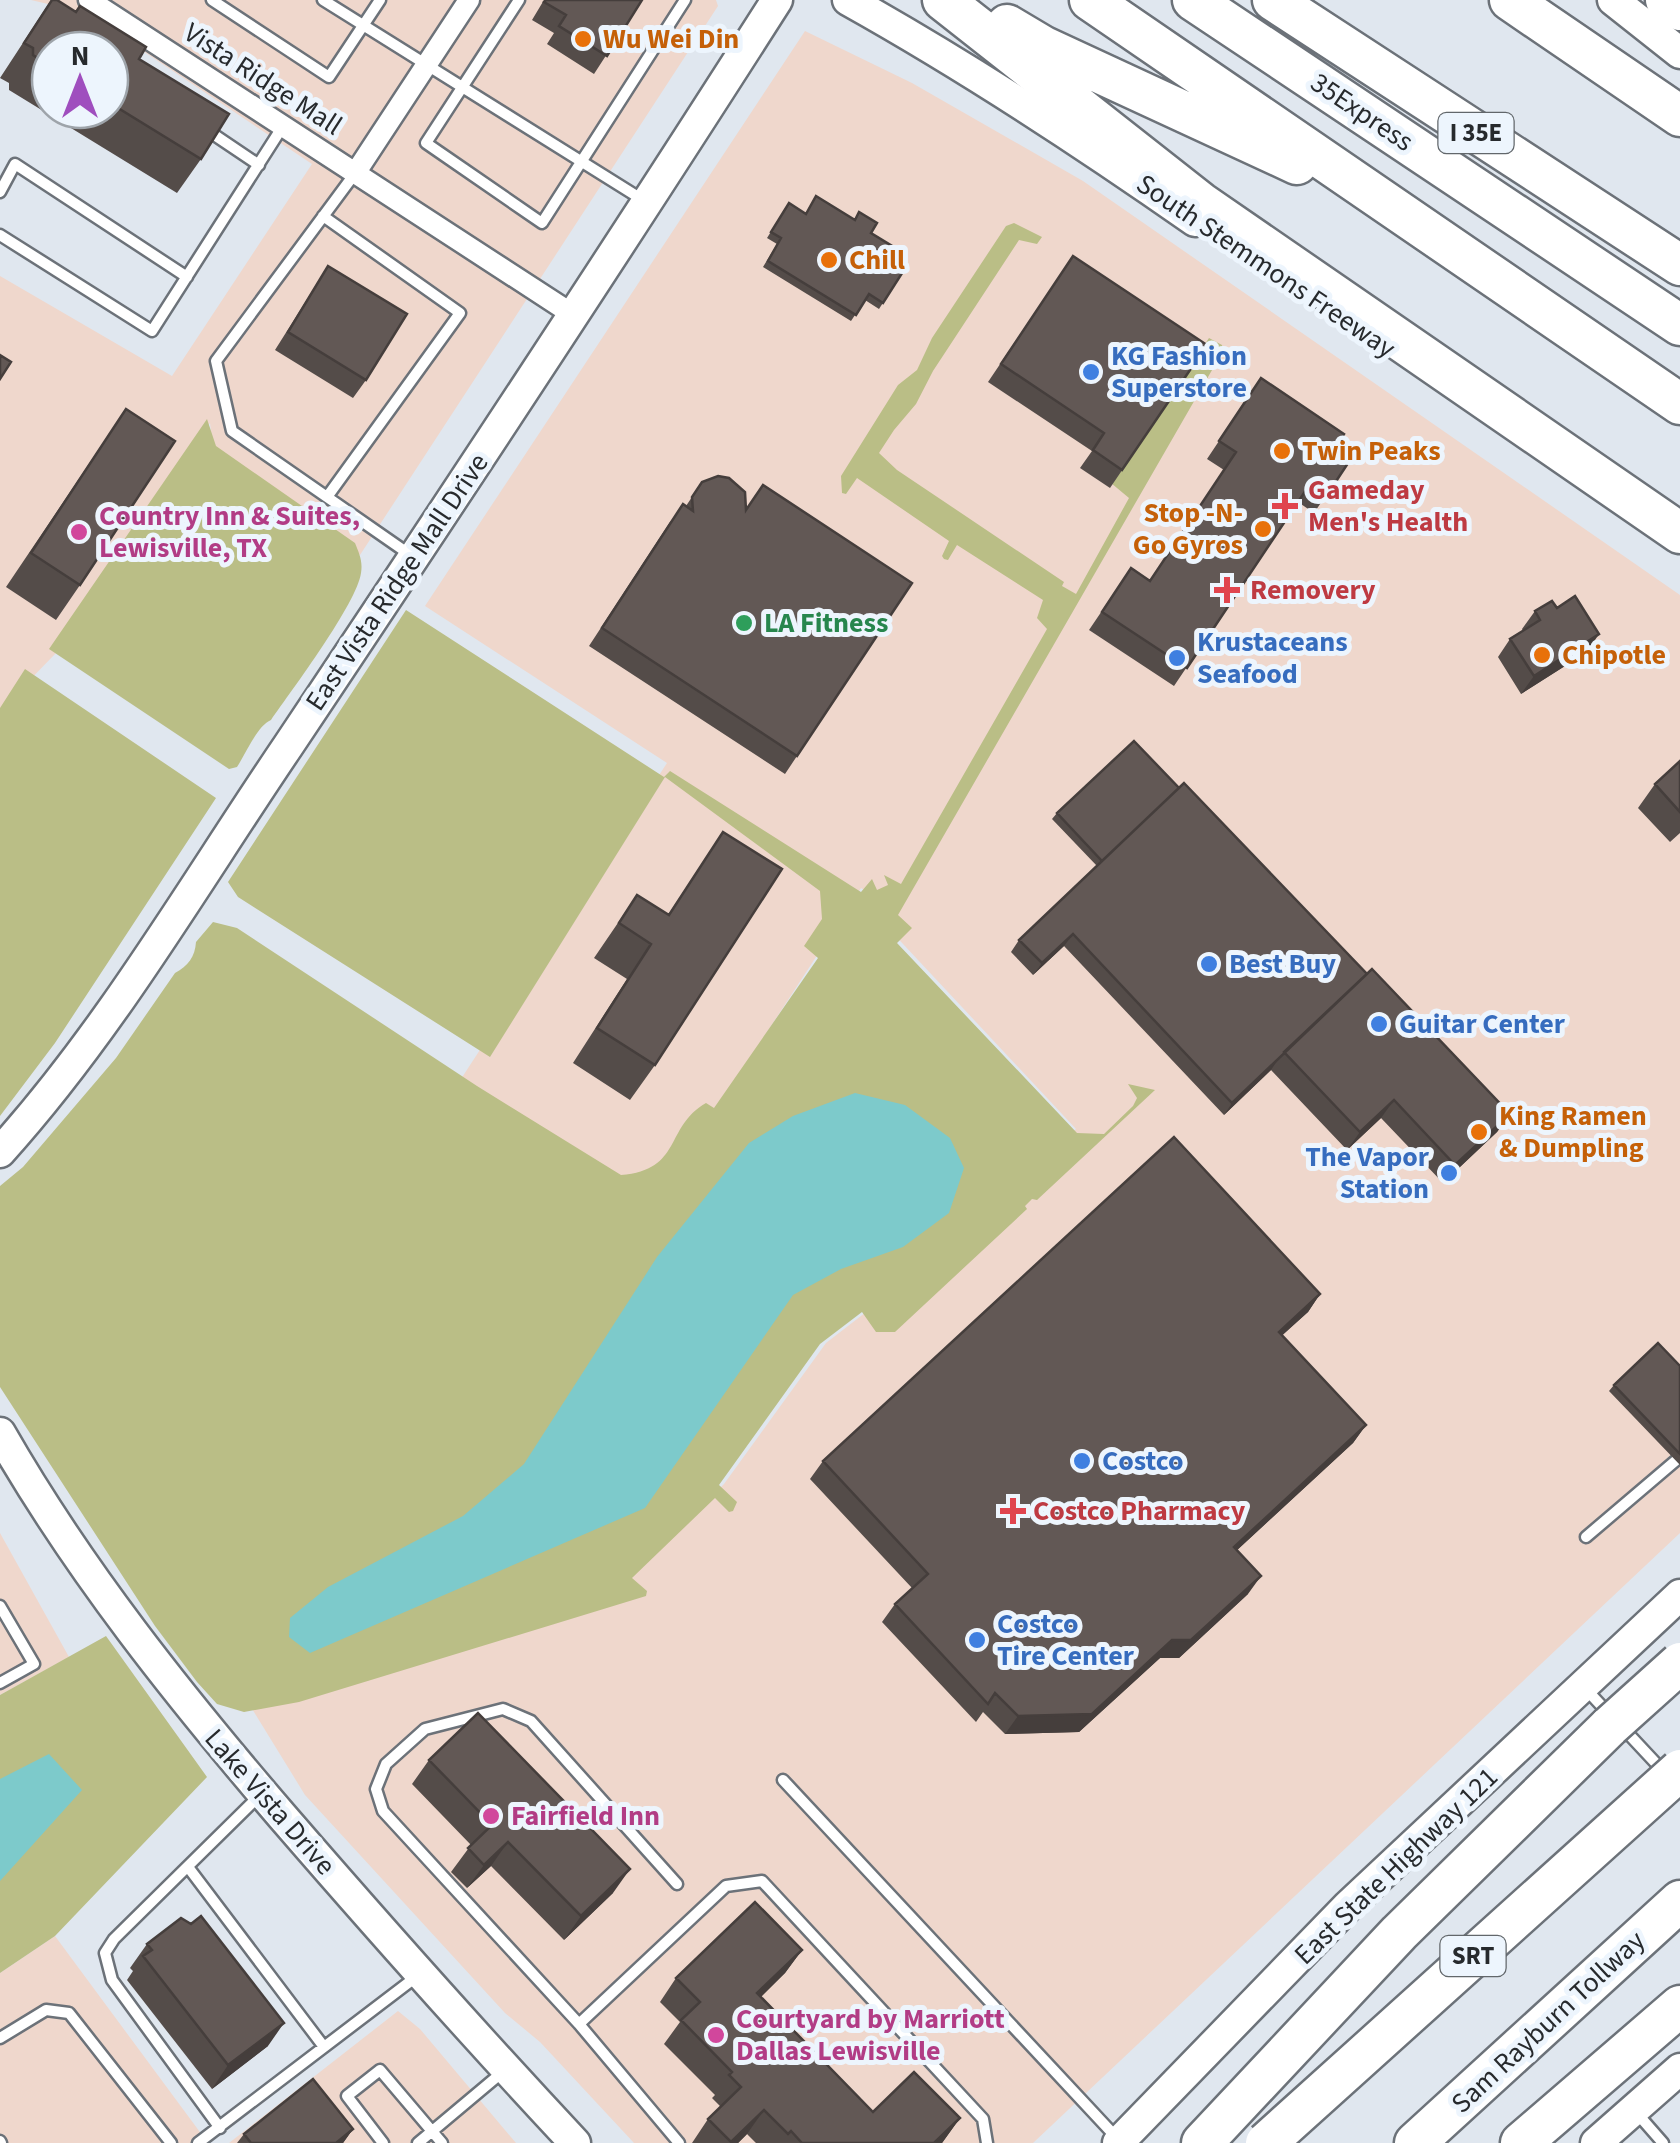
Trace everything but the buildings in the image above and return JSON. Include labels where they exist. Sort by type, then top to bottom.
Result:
[{"type":"highway","points":[[944,0],[1201,203],[1680,536]]},
{"type":"highway","points":[[964,0],[1044,47],[1400,212]]},
{"type":"highway","points":[[1090,0],[1680,404]]},
{"type":"highway","name":"35Express","points":[[1193,0],[1680,325]]},
{"type":"highway","name":"I 35E","points":[[1273,0],[1680,265]]},
{"type":"highway","points":[[1510,0],[1680,116]]},
{"type":"highway","points":[[1666,0],[1680,10]]},
{"type":"highway","points":[[1202,2143],[1399,1933],[1568,1764],[1680,1663]]},
{"type":"highway","name":"SRT","points":[[1266,2143],[1680,1770]]},
{"type":"highway","name":"Sam Rayburn Tollway","points":[[1415,2143],[1680,1901]]},
{"type":"highway","points":[[1457,2106],[1680,1927]]},
{"type":"highway","points":[[1521,2143],[1680,2006]]},
{"type":"main road","name":"East Vista Ridge Mall Drive","points":[[0,1152],[41,1107],[84,1050],[576,316],[777,0]]},
{"type":"main road","name":"South Stemmons Freeway","points":[[848,0],[936,49],[1064,130],[1245,255],[1680,536]]},
{"type":"main road","points":[[1613,0],[1680,53]]},
{"type":"main road","name":"Lake Vista Drive","points":[[5,1452],[109,1600],[196,1714],[418,1975],[575,2143]]},
{"type":"main road","name":"East State Highway 121","points":[[1123,2139],[1348,1906],[1680,1595]]},
{"type":"main road","points":[[1596,2143],[1680,2069]]},
{"type":"street","name":"Vista Ridge Mall","points":[[89,0],[576,316]]},
{"type":"street","name":"Vista Ridge Mall","points":[[356,172],[469,0]]},
{"type":"lane","points":[[212,0],[328,77],[380,0]]},
{"type":"lane","points":[[323,0],[648,203]]},
{"type":"lane","points":[[519,0],[426,143],[542,223],[685,0]]},
{"type":"lane","points":[[193,121],[259,165]]},
{"type":"lane","points":[[0,235],[152,331],[284,126]]},
{"type":"lane","points":[[0,192],[15,164],[187,277]]},
{"type":"lane","points":[[356,172],[216,360],[232,431],[414,557]]},
{"type":"lane","points":[[324,216],[460,313],[327,497]]},
{"type":"lane","points":[[1586,1537],[1680,1456]]},
{"type":"lane","points":[[0,1606],[34,1664],[0,1683]]},
{"type":"lane","points":[[1583,1686],[1680,1788]]},
{"type":"lane","points":[[677,1884],[532,1721],[502,1709],[424,1729],[386,1764],[376,1789],[384,1811],[579,2024],[679,2143]]},
{"type":"lane","points":[[783,1780],[913,1923],[1123,2139]]},
{"type":"lane","points":[[220,2128],[112,1980],[105,1953],[263,1793]]},
{"type":"lane","points":[[188,1867],[324,2047]]},
{"type":"lane","points":[[579,2024],[726,1886],[762,1881],[983,2119],[987,2143]]},
{"type":"lane","points":[[198,2143],[418,1975]]},
{"type":"lane","points":[[0,2038],[46,2010],[69,2012],[172,2143]]},
{"type":"lane","points":[[418,2143],[506,2069]]},
{"type":"lane","points":[[383,2143],[347,2096],[380,2070],[442,2143]]},
{"type":"lane","points":[[1634,2110],[1663,2143]]},
{"type":"shaded area","points":[[31,0],[716,0],[718,6],[360,555],[213,449],[210,423],[56,653],[21,689],[0,720],[0,276],[172,376],[312,164],[130,42],[130,30],[111,30],[86,13]]},
{"type":"shaded area","points":[[805,31],[912,83],[1083,181],[1680,595],[1680,1533],[1033,2143],[634,2143],[540,2042],[505,2013],[305,1795],[246,1699],[637,1571],[724,1484],[826,1343],[1076,1129],[889,929],[897,911],[861,888],[653,1207],[459,1082],[667,763],[425,606]]},
{"type":"shaded area","points":[[0,1533],[69,1657],[0,1695]]},
{"type":"shaded area","points":[[55,1936],[208,2143],[0,2143],[0,1973]]},
{"type":"shaded area","points":[[398,2011],[420,2029],[516,2143],[229,2143]]},
{"type":"green space","points":[[1014,223],[1042,237],[1037,244],[1019,240],[933,371],[916,404],[879,453],[897,470],[1064,582],[1062,586],[1076,594],[1129,498],[1111,483],[1209,338],[1222,345],[1223,351],[898,915],[912,928],[897,943],[1077,1133],[1104,1134],[1137,1098],[1128,1084],[1155,1090],[1037,1200],[1032,1199],[1025,1206],[1027,1209],[895,1332],[876,1332],[862,1312],[820,1344],[719,1485],[737,1502],[733,1511],[729,1512],[715,1498],[632,1578],[647,1591],[646,1596],[299,1702],[244,1712],[217,1704],[155,1626],[0,1387],[0,1186],[23,1167],[116,1058],[175,973],[190,961],[196,942],[213,922],[237,928],[477,1086],[621,1175],[655,1165],[693,1113],[706,1103],[714,1108],[818,958],[804,946],[822,919],[820,891],[665,777],[490,1057],[238,897],[228,882],[406,610],[664,777],[670,771],[861,892],[872,879],[877,890],[888,885],[884,875],[901,884],[1047,629],[1037,618],[1043,600],[957,545],[948,560],[944,559],[949,541],[857,478],[846,494],[842,493],[841,476],[898,385],[917,370],[932,338],[1006,226]]},
{"type":"green space","points":[[207,419],[216,446],[355,543],[361,565],[357,587],[322,646],[237,767],[229,769],[49,649]]},
{"type":"green space","points":[[25,669],[216,798],[55,1043],[0,1116],[0,708]]},
{"type":"green space","points":[[106,1636],[207,1777],[55,1936],[0,1973],[0,1695]]},
{"type":"water","points":[[855,1093],[905,1105],[950,1138],[964,1168],[949,1213],[903,1247],[841,1269],[793,1295],[645,1508],[310,1653],[289,1637],[290,1618],[328,1587],[463,1516],[524,1464],[657,1257],[749,1143],[793,1116]]},
{"type":"water","points":[[49,1754],[82,1790],[0,1881],[0,1779]]},
{"type":"place","name":"Wu Wei Din","points":[[583,39]]},
{"type":"place","name":"Chill","points":[[829,260]]},
{"type":"place","name":"KG Fashion Superstore","points":[[1091,372]]},
{"type":"place","name":"Twin Peaks","points":[[1282,451]]},
{"type":"place","name":"Gameday Men's Health","points":[[1285,506]]},
{"type":"place","name":"Stop -N- Go Gyros","points":[[1263,529]]},
{"type":"place","name":"Country Inn & Suites, Lewisville, TX","points":[[79,532]]},
{"type":"place","name":"Removery","points":[[1227,590]]},
{"type":"place","name":"LA Fitness","points":[[744,623]]},
{"type":"place","name":"Chipotle","points":[[1542,655]]},
{"type":"place","name":"Krustaceans Seafood","points":[[1177,658]]},
{"type":"place","name":"Best Buy","points":[[1209,964]]},
{"type":"place","name":"Guitar Center","points":[[1379,1024]]},
{"type":"place","name":"King Ramen & Dumpling","points":[[1479,1132]]},
{"type":"place","name":"The Vapor Station","points":[[1449,1173]]},
{"type":"place","name":"Costco","points":[[1082,1461]]},
{"type":"place","name":"Costco Pharmacy","points":[[1013,1511]]},
{"type":"place","name":"Costco Tire Center","points":[[977,1640]]},
{"type":"place","name":"Fairfield Inn","points":[[491,1816]]},
{"type":"place","name":"Courtyard by Marriott Dallas Lewisville","points":[[716,2035]]}]
